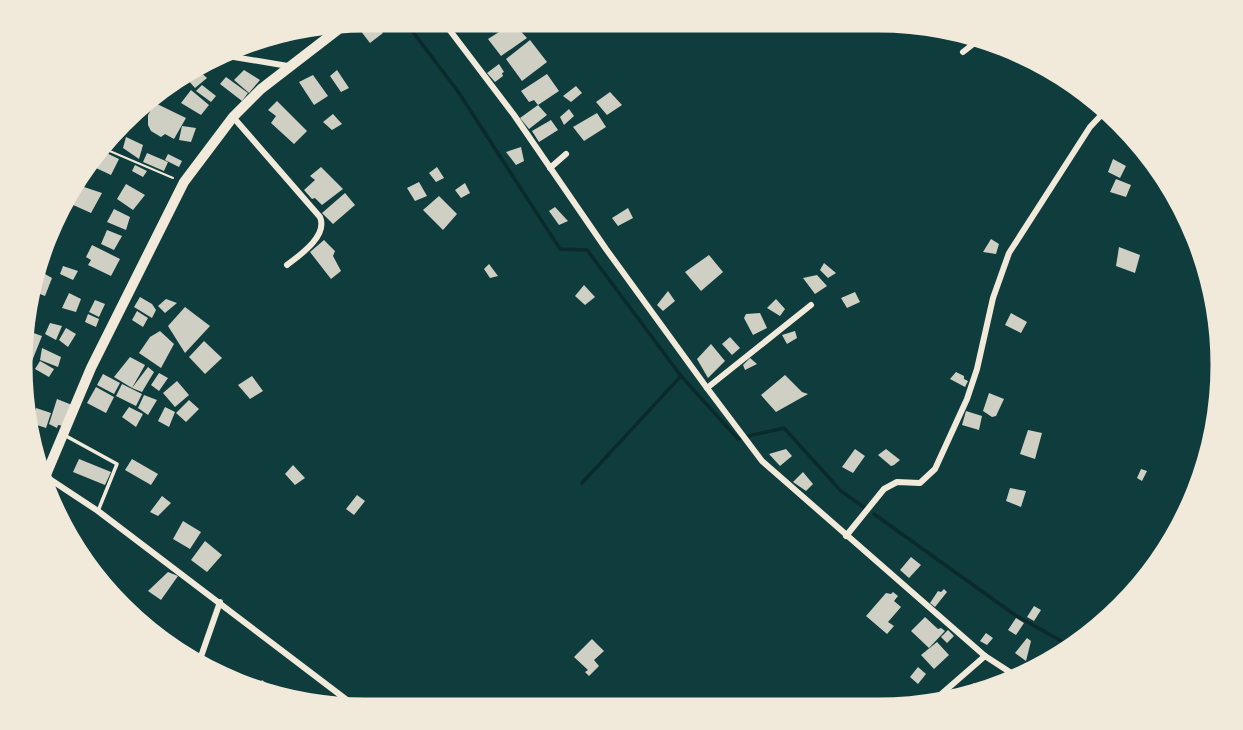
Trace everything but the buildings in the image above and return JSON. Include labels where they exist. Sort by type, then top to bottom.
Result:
[{"type":"main road","points":[[47,472],[96,358],[184,182],[233,117],[288,66],[337,30]]},
{"type":"street","points":[[448,28],[762,461],[985,656],[1012,674]]},
{"type":"street","points":[[323,31],[329,35]]},
{"type":"street","points":[[963,52],[975,42]]},
{"type":"street","points":[[231,56],[288,66]]},
{"type":"street","points":[[846,536],[884,489],[897,482],[920,483],[935,469],[967,399],[977,369],[993,298],[1009,253],[1090,127],[1102,114]]},
{"type":"street","points":[[233,117],[290,180],[323,223],[322,229],[311,244],[287,265]]},
{"type":"street","points":[[550,168],[566,154]]},
{"type":"street","points":[[707,388],[811,305]]},
{"type":"street","points":[[47,472],[349,701]]},
{"type":"street","points":[[200,659],[219,602]]},
{"type":"street","points":[[938,697],[985,656]]},
{"type":"lane","points":[[63,434],[117,464],[97,511]]},
{"type":"path","points":[[107,150],[184,182]]},
{"type":"waterway","points":[[410,28],[459,93],[560,249],[587,250],[681,376],[738,439],[742,438]]},
{"type":"waterway","points":[[582,483],[681,376]]},
{"type":"waterway","points":[[749,436],[784,428],[841,491],[865,508]]},
{"type":"waterway","points":[[874,514],[1015,615],[1067,643]]}]
